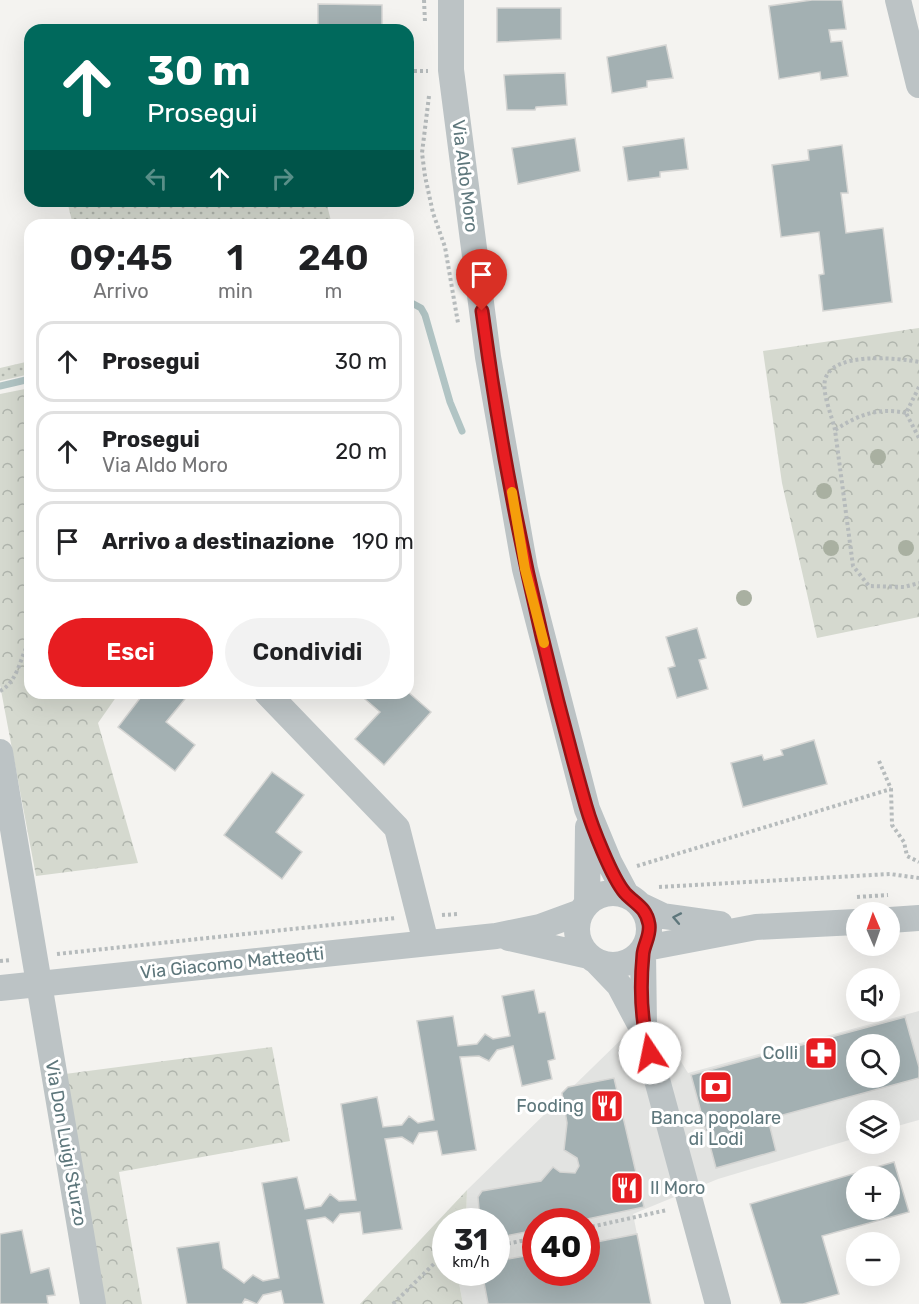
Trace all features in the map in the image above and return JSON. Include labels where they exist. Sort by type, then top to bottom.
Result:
[{"type":"street","name":"Via Aldo Moro","points":[[451,0],[451,70],[488,357],[525,569],[587,809],[609,862],[639,890]]},
{"type":"street","points":[[898,0],[919,85]]},
{"type":"street","points":[[273,699],[397,828],[426,943]]},
{"type":"street","points":[[0,752],[39,983]]},
{"type":"street","name":"Via Aldo Moro","points":[[584,907],[587,809]]},
{"type":"street","points":[[639,890],[607,892],[584,907],[577,923],[577,935],[593,959],[619,985],[644,1032],[718,1304]]},
{"type":"street","points":[[639,890],[663,916],[682,920],[756,927],[846,922]]},
{"type":"street","points":[[639,890],[649,924],[644,950],[644,1032]]},
{"type":"street","name":"Via Giacomo Matteotti","points":[[0,988],[496,936],[540,927],[584,907]]},
{"type":"street","points":[[900,919],[919,918]]},
{"type":"street","points":[[593,959],[620,964],[644,950],[756,927]]},
{"type":"street","name":"Via Giacomo Matteotti","points":[[496,936],[593,959]]},
{"type":"street","name":"Via Don Luigi Sturzo","points":[[39,983],[93,1304]]},
{"type":"path","points":[[919,362],[899,358],[843,362],[830,370],[825,380],[835,430],[853,566],[869,586],[904,587],[919,583]]},
{"type":"path","points":[[906,413],[919,387]]},
{"type":"path","points":[[835,430],[853,418],[888,409],[906,413],[919,438]]},
{"type":"path","points":[[0,692],[10,685],[24,650]]},
{"type":"path","points":[[879,761],[891,789],[892,825],[904,842],[908,856],[919,862]]},
{"type":"path","points":[[891,789],[631,868],[639,890],[890,874],[919,878]]},
{"type":"path","points":[[0,961],[419,915],[462,914]]},
{"type":"path","points":[[600,1225],[667,1210]]},
{"type":"path","points":[[393,1304],[432,1266]]},
{"type":"shaded area","points":[[919,1011],[919,1120],[900,1125],[900,1100],[846,1100],[846,1141],[718,1179],[633,1214],[651,1304],[463,1304],[460,1286],[510,1286],[510,1208],[466,1208],[467,1190],[635,1026],[657,1022],[688,1073],[878,1022],[900,1022],[900,1016]]},
{"type":"green space","points":[[68,207],[328,207],[330,219],[72,219]]},
{"type":"green space","points":[[919,328],[919,617],[817,638],[782,483],[763,351]]},
{"type":"green space","points":[[24,362],[24,375],[0,381],[0,368]]},
{"type":"green space","points":[[24,389],[24,699],[115,699],[98,723],[138,863],[36,876],[0,685],[0,394]]},
{"type":"green space","points":[[272,1047],[290,1141],[119,1172],[142,1304],[104,1304],[65,1074]]},
{"type":"green space","points":[[467,1190],[466,1208],[450,1208]]},
{"type":"green space","points":[[432,1227],[432,1286],[460,1286],[463,1304],[360,1304]]},
{"type":"building","points":[[812,0],[842,0],[846,29],[829,30],[831,42],[842,41],[848,76],[821,80],[820,72],[779,79],[769,6]]},
{"type":"building","points":[[318,4],[382,5],[382,24],[318,24]]},
{"type":"building","points":[[497,8],[561,8],[561,39],[497,42]]},
{"type":"building","points":[[666,45],[673,78],[647,81],[647,87],[612,93],[607,57]]},
{"type":"building","points":[[565,73],[567,105],[536,107],[535,110],[507,110],[504,75]]},
{"type":"building","points":[[575,138],[580,171],[518,184],[512,148]]},
{"type":"building","points":[[684,138],[688,169],[660,172],[660,177],[628,181],[623,147]]},
{"type":"building","points":[[842,145],[848,193],[841,193],[846,233],[883,228],[892,302],[823,311],[819,275],[824,274],[819,232],[781,237],[772,165],[809,160],[808,150]]},
{"type":"building","points":[[697,628],[706,658],[699,660],[708,689],[677,698],[668,668],[675,666],[666,637]]},
{"type":"building","points":[[414,697],[431,712],[384,765],[355,739],[380,712],[365,699]]},
{"type":"building","points":[[139,699],[185,699],[166,722],[195,745],[175,771],[118,727]]},
{"type":"building","points":[[814,740],[827,784],[743,807],[731,763],[762,755],[764,760],[783,755],[781,750]]},
{"type":"building","points":[[272,772],[304,795],[276,832],[302,852],[282,879],[224,835]]},
{"type":"building","points":[[534,990],[539,1013],[545,1012],[555,1059],[548,1061],[552,1079],[522,1086],[513,1046],[497,1050],[489,1061],[479,1056],[460,1057],[476,1150],[442,1155],[437,1131],[419,1133],[413,1144],[402,1137],[385,1139],[402,1229],[363,1234],[360,1212],[340,1214],[333,1223],[325,1217],[307,1220],[324,1304],[284,1304],[281,1291],[263,1295],[257,1304],[245,1299],[242,1304],[187,1304],[177,1248],[219,1242],[223,1268],[244,1283],[253,1275],[263,1281],[279,1278],[262,1183],[297,1177],[305,1209],[321,1206],[330,1194],[339,1201],[356,1200],[341,1104],[377,1097],[383,1127],[402,1125],[409,1116],[418,1123],[434,1120],[417,1021],[453,1016],[458,1046],[477,1044],[485,1034],[493,1039],[510,1036],[502,996]]},
{"type":"building","points":[[905,1017],[919,1067],[919,1078],[900,1083],[900,1034],[846,1034],[846,1088],[882,1088],[768,1119],[776,1151],[716,1168],[691,1075],[887,1022],[900,1022],[900,1018]]},
{"type":"building","points":[[614,1078],[644,1207],[600,1216],[600,1208],[522,1208],[522,1233],[510,1235],[510,1208],[479,1208],[478,1197],[482,1191],[541,1181],[553,1167],[560,1172],[575,1173],[579,1166],[577,1158],[564,1150],[567,1123],[562,1093],[568,1087]]},
{"type":"building","points":[[894,1162],[895,1166],[880,1166]]},
{"type":"building","points":[[846,1176],[846,1220],[880,1220],[822,1236],[839,1294],[803,1304],[781,1304],[750,1204]]},
{"type":"building","points":[[900,1182],[909,1212],[900,1214]]},
{"type":"building","points":[[22,1230],[31,1273],[49,1268],[55,1295],[47,1296],[48,1304],[0,1304],[0,1234]]},
{"type":"building","points":[[637,1234],[651,1304],[488,1304],[485,1286],[510,1286],[510,1259],[522,1256],[522,1286],[600,1286],[600,1241]]},
{"type":"waterway","points":[[414,304],[421,308],[425,315],[450,402],[462,431]]},
{"type":"waterway","points":[[0,386],[24,380]]},
{"type":"slow traffic","points":[[512,492],[525,569],[544,643]]},
{"type":"place","name":"Colli","points":[[821,1053]]},
{"type":"place","name":"Banca popolare di Lodi","points":[[716,1087]]},
{"type":"place","name":"Fooding","points":[[607,1106]]},
{"type":"place","name":"Il Moro","points":[[627,1188]]},
{"type":"route","points":[[482,311],[525,569],[587,809],[609,862],[626,894],[642,906],[649,924],[649,935],[643,952],[644,1032],[650,1053]]}]
